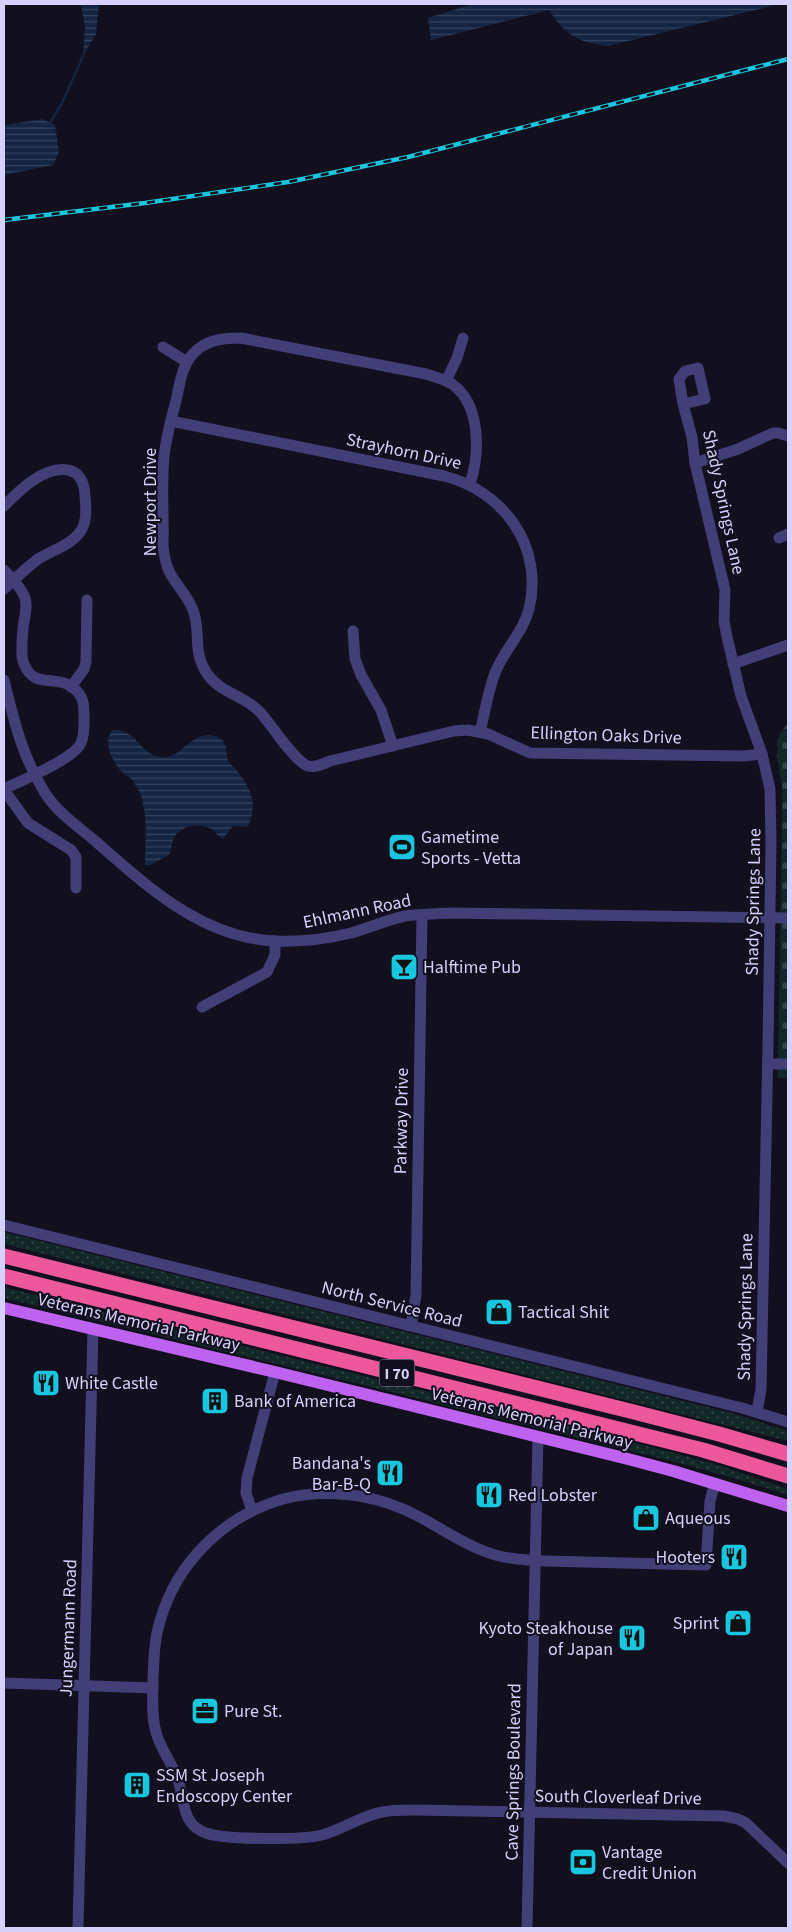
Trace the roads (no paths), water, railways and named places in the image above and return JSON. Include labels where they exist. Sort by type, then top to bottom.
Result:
[{"type":"highway","name":"I 70","points":[[4,1256],[634,1412],[788,1454]]},
{"type":"highway","name":"I 70","points":[[4,1276],[703,1450],[788,1476]]},
{"type":"main road","name":"Veterans Memorial Parkway","points":[[4,1308],[538,1437],[715,1483],[788,1506]]},
{"type":"street","name":"Newport Drive","points":[[308,766],[296,756],[260,711],[246,699],[216,684],[201,663],[197,650],[195,616],[187,596],[170,572],[165,559],[163,545],[164,458],[182,374],[187,362],[197,350],[209,342],[224,338],[241,338],[426,374],[446,381],[462,393],[474,418],[477,452],[476,467],[470,484]]},
{"type":"street","points":[[446,381],[457,358],[463,338]]},
{"type":"street","points":[[163,347],[187,362]]},
{"type":"street","name":"Shady Springs Lane","points":[[683,404],[692,437],[695,463],[725,590],[724,621],[741,696],[762,754],[770,790],[768,1064],[761,1389],[757,1412]]},
{"type":"street","name":"Strayhorn Drive","points":[[171,421],[444,476],[470,484],[497,503],[515,524],[522,536],[529,557],[532,593],[524,624],[496,672],[480,732]]},
{"type":"street","points":[[695,463],[738,449],[773,433],[788,436]]},
{"type":"street","points":[[4,506],[33,480],[56,470],[70,470],[76,473],[84,486],[86,520],[80,532],[69,542],[36,561],[4,589]]},
{"type":"street","points":[[4,570],[25,596],[27,604],[22,626],[22,662],[25,668],[39,680],[61,682],[72,687],[81,695],[84,702],[82,741],[78,749],[66,758],[4,789],[28,823],[70,850],[76,857],[76,888]]},
{"type":"street","points":[[72,687],[81,674],[86,662],[87,600]]},
{"type":"street","points":[[353,631],[355,659],[361,675],[381,710],[393,746]]},
{"type":"street","points":[[734,664],[788,645]]},
{"type":"street","name":"Ehlmann Road","points":[[4,680],[18,737],[34,775],[46,795],[73,825],[168,902],[223,931],[244,937],[275,941],[320,939],[351,932],[392,919],[451,913],[788,918]]},
{"type":"street","name":"Ellington Oaks Drive","points":[[308,766],[314,767],[454,731],[488,734],[530,753],[736,756],[762,754]]},
{"type":"street","name":"Parkway Drive","points":[[411,1326],[416,1295],[422,915]]},
{"type":"street","points":[[202,1007],[266,972],[275,955],[275,941]]},
{"type":"street","points":[[768,1064],[788,1064]]},
{"type":"street","name":"North Service Road","points":[[4,1225],[757,1412],[788,1422]]},
{"type":"street","name":"Jungermann Road","points":[[78,1928],[93,1329]]},
{"type":"street","points":[[252,1511],[246,1493],[247,1478],[275,1372]]},
{"type":"street","name":"Cave Springs Boulevard","points":[[527,1928],[538,1437]]},
{"type":"street","name":"South Cloverleaf Drive","points":[[715,1483],[710,1501],[706,1565],[515,1559],[489,1552],[447,1533],[404,1509],[358,1496],[312,1494],[284,1499],[252,1511],[220,1531],[199,1550],[180,1576],[164,1608],[158,1627],[154,1658],[153,1716],[156,1733],[176,1775],[187,1818],[192,1825],[204,1833],[218,1836],[300,1838],[319,1836],[382,1812],[431,1810],[733,1817],[752,1828],[788,1863]]},
{"type":"street","points":[[4,1683],[153,1688]]},
{"type":"water","points":[[81,4],[99,4],[96,34],[83,56],[85,28]]},
{"type":"water","points":[[472,4],[780,4],[608,46],[589,43],[567,32],[549,10],[431,40],[428,18]]},
{"type":"water","points":[[43,119],[55,125],[59,152],[53,165],[4,175],[4,125]]},
{"type":"water","points":[[113,730],[120,730],[126,733],[145,750],[157,756],[165,757],[172,756],[202,736],[216,736],[221,739],[224,742],[229,762],[250,791],[253,811],[248,827],[233,826],[223,839],[214,831],[203,826],[197,825],[185,828],[173,840],[169,855],[150,865],[145,865],[146,824],[144,807],[135,783],[119,769],[111,755],[108,739]]},
{"type":"waterway","points":[[50,123],[63,101],[83,56]]},
{"type":"railway","points":[[4,220],[145,203],[288,182],[408,157],[788,59]]},
{"type":"place","name":"Gametime Sports - Vetta","points":[[402,847]]},
{"type":"place","name":"Halftime Pub","points":[[404,967]]},
{"type":"place","name":"Tactical Shit","points":[[499,1312]]},
{"type":"place","name":"White Castle","points":[[46,1383]]},
{"type":"place","name":"Bank of America","points":[[215,1401]]},
{"type":"place","name":"Bandana's Bar-B-Q","points":[[390,1473]]},
{"type":"place","name":"Red Lobster","points":[[489,1495]]},
{"type":"place","name":"Aqueous","points":[[646,1518]]},
{"type":"place","name":"Hooters","points":[[734,1557]]},
{"type":"place","name":"Sprint","points":[[738,1623]]},
{"type":"place","name":"Kyoto Steakhouse of Japan","points":[[632,1638]]},
{"type":"place","name":"Pure St.","points":[[205,1711]]},
{"type":"place","name":"SSM St Joseph Endoscopy Center","points":[[137,1785]]},
{"type":"place","name":"Vantage Credit Union","points":[[583,1862]]}]
